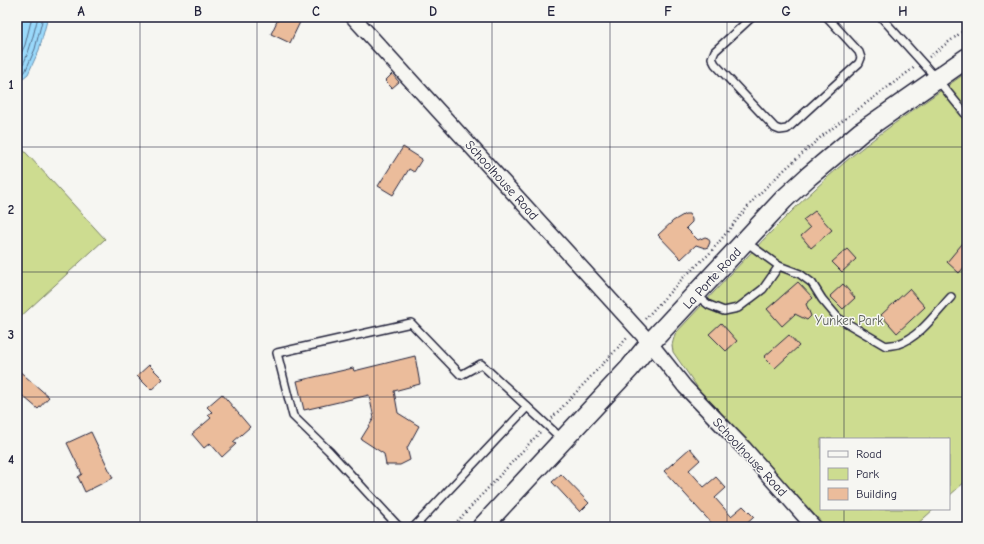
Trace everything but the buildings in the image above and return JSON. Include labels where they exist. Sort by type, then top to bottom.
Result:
[{"type":"street","name":"Schoolhouse Road","points":[[353,17],[650,344],[685,387],[744,448],[814,527]]},
{"type":"street","name":"La Porte Road","points":[[482,527],[784,199],[833,154],[861,132],[967,58]]},
{"type":"lane","points":[[752,17],[715,51],[712,58],[715,64],[775,128],[780,130],[787,129],[859,63],[861,58],[860,52],[827,17]]},
{"type":"lane","points":[[832,23],[839,17]]},
{"type":"lane","points":[[881,17],[937,79],[967,116]]},
{"type":"lane","points":[[746,242],[779,266],[800,274],[812,283],[822,299],[838,318],[886,346],[898,344],[910,338],[920,330],[951,297]]},
{"type":"lane","points":[[696,295],[709,305],[724,312],[738,308],[763,289],[779,266]]},
{"type":"lane","points":[[399,527],[329,451],[293,416],[276,353],[411,323],[461,374],[481,364],[563,440]]},
{"type":"lane","points":[[414,527],[527,407]]},
{"type":"green space","name":"Yunker Park","points":[[967,72],[967,480],[950,495],[950,438],[820,438],[820,510],[933,510],[914,527],[826,527],[700,391],[673,352],[672,345],[675,334],[761,242],[805,198],[852,156]]},
{"type":"green space","points":[[17,143],[105,239],[17,320]]},
{"type":"water","points":[[17,17],[48,17],[39,50],[28,74],[17,83]]}]
